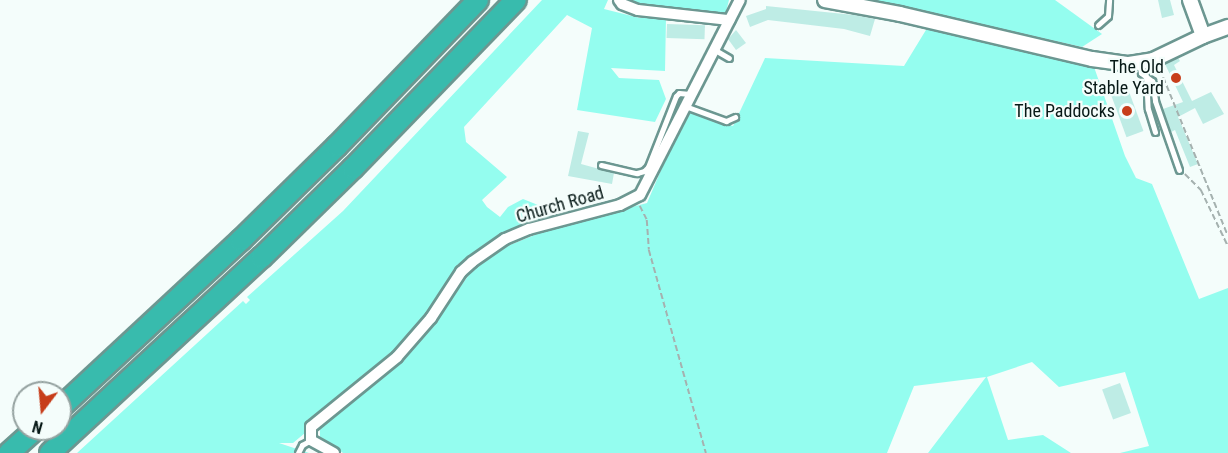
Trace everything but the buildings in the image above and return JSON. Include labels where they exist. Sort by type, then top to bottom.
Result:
[{"type":"highway","points":[[72,397],[146,331],[337,147],[478,0]]},
{"type":"highway","points":[[50,453],[262,257],[353,168],[516,0]]},
{"type":"highway","points":[[9,453],[22,441]]},
{"type":"street","points":[[619,0],[622,4],[638,10],[729,20]]},
{"type":"street","points":[[636,198],[644,187],[684,105],[740,0]]},
{"type":"street","points":[[825,0],[900,14],[1128,64],[1159,57],[1228,27]]},
{"type":"street","points":[[1190,0],[1203,36]]},
{"type":"street","name":"Church Road","points":[[311,440],[311,427],[397,357],[431,318],[461,272],[472,262],[505,239],[529,229],[620,206],[636,198]]},
{"type":"street","points":[[311,440],[334,453]]},
{"type":"lane","points":[[1098,25],[1108,16],[1109,0]]},
{"type":"lane","points":[[713,49],[729,58]]},
{"type":"lane","points":[[1138,62],[1141,73],[1152,81],[1155,101],[1179,170]]},
{"type":"lane","points":[[1146,76],[1148,109],[1155,132]]},
{"type":"lane","points":[[601,165],[637,174],[644,171],[648,167],[675,96],[679,93],[690,94]]},
{"type":"lane","points":[[684,105],[726,121],[735,117]]},
{"type":"lane","points":[[298,453],[302,445],[311,440]]},
{"type":"path","points":[[1159,57],[1158,65],[1228,236]]},
{"type":"path","points":[[1179,170],[1201,190],[1228,246]]},
{"type":"path","points":[[636,198],[647,220],[649,250],[706,453]]},
{"type":"shaded area","points":[[542,0],[608,0],[604,9],[640,18],[666,18],[665,71],[611,68],[619,78],[659,80],[666,99],[655,122],[577,110],[592,28],[567,15],[464,127],[466,142],[507,177],[482,200],[500,217],[508,207],[523,199],[538,205],[555,221],[528,228],[471,262],[396,357],[293,443],[279,443],[309,453],[77,453],[243,301],[246,304],[250,300],[247,297],[343,211]]},
{"type":"shaded area","points":[[630,0],[729,0],[725,16],[632,4]]},
{"type":"shaded area","points":[[872,0],[1055,0],[1102,34],[1082,47]]},
{"type":"shaded area","points":[[929,25],[1093,64],[1125,156],[1136,178],[1152,184],[1199,299],[1228,288],[1228,453],[1120,453],[1149,446],[1125,372],[1059,387],[1032,362],[987,377],[1008,440],[1043,435],[1071,453],[928,453],[986,377],[914,386],[887,453],[343,453],[320,437],[320,425],[386,373],[433,325],[473,269],[505,247],[552,228],[647,203],[687,109],[733,126],[765,58],[904,66]]},
{"type":"place","name":"The Old Stable Yard","points":[[1176,78]]},
{"type":"place","name":"The Paddocks","points":[[1127,111]]}]
